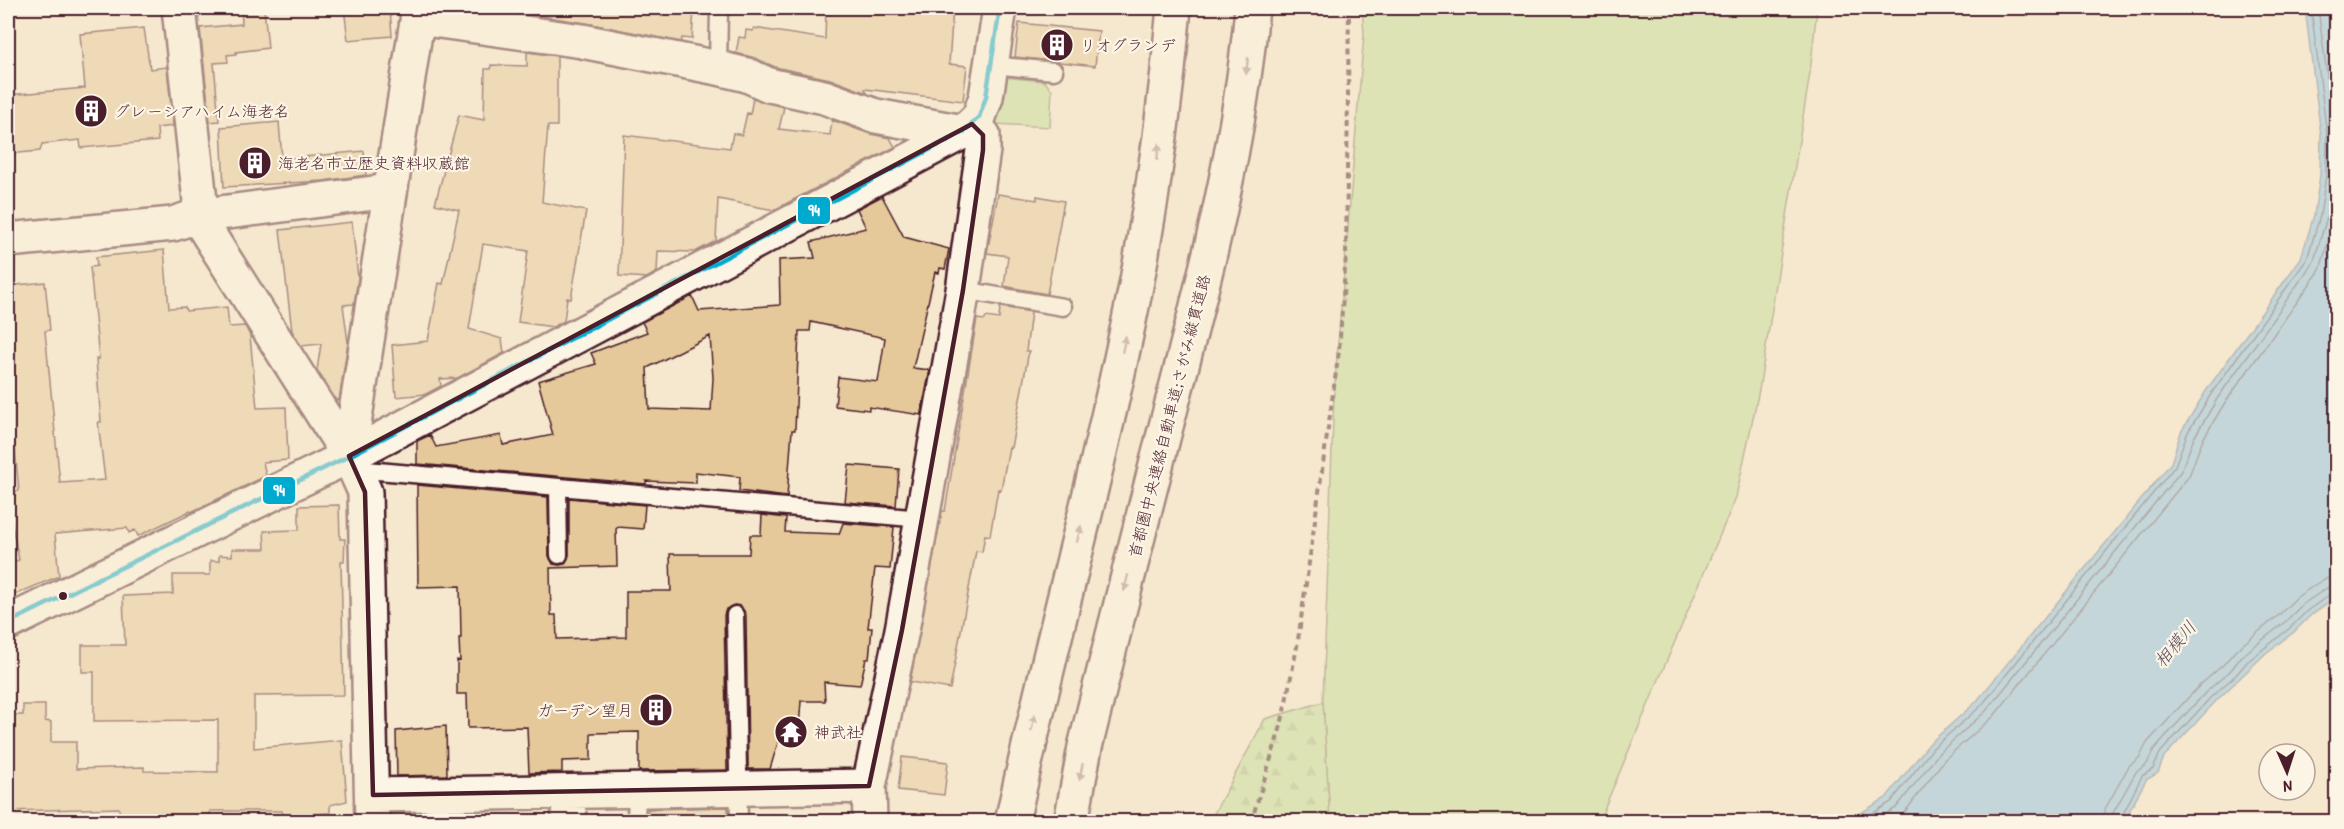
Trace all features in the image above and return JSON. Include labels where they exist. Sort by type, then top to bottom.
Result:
[{"type":"main road","points":[[179,8],[200,201],[197,216],[352,463],[366,492],[372,808],[637,806],[739,788],[869,786]]},
{"type":"main road","points":[[8,623],[352,463],[968,128],[979,117],[986,97],[1000,8]]},
{"type":"main road","points":[[1012,822],[1033,721],[1114,392],[1135,290],[1155,176],[1174,8]]},
{"type":"main road","name":"首都圏中央連絡自動車道;さがみ縦貫道路","points":[[1071,822],[1088,736],[1213,246],[1232,157],[1252,8]]},
{"type":"main road","points":[[352,463],[389,191],[418,13],[582,41],[718,68],[747,75],[769,85],[824,97],[876,116],[968,128],[983,135],[983,150],[963,290],[902,630],[869,786],[870,822]]},
{"type":"main road","points":[[8,240],[173,224],[197,216],[389,191]]},
{"type":"lane","points":[[718,68],[719,8]]},
{"type":"lane","points":[[992,65],[1054,71]]},
{"type":"lane","points":[[963,290],[1063,307]]},
{"type":"lane","points":[[352,463],[558,487],[922,519]]},
{"type":"lane","points":[[558,487],[560,555]]},
{"type":"lane","points":[[735,615],[740,822]]},
{"type":"path","points":[[1251,822],[1281,726],[1297,647],[1340,351],[1346,255],[1349,8]]},
{"type":"highlighted area","points":[[972,124],[983,135],[983,150],[963,290],[902,630],[869,786],[373,795],[365,492],[349,456]]},
{"type":"green space","points":[[1362,8],[1817,8],[1810,73],[1759,390],[1736,497],[1599,821],[1330,822],[1323,702],[1334,393],[1364,34]]},
{"type":"green space","points":[[1003,77],[1044,81],[1052,90],[1050,127],[995,124]]},
{"type":"green space","points":[[1323,702],[1330,821],[1210,821],[1265,719]]},
{"type":"water","name":"相模川","points":[[2305,8],[2336,8],[2336,597],[2266,653],[2216,701],[2164,757],[2158,773],[2146,780],[2124,821],[1938,822],[1936,819],[1925,822],[1847,821],[1886,798],[1929,744],[1976,702],[2171,463],[2181,432],[2206,391],[2301,258],[2314,215],[2320,175],[2321,135]]},
{"type":"building","points":[[241,8],[264,8],[268,48],[236,52],[236,54],[227,55],[228,62],[214,63],[219,121],[210,122],[200,28],[242,24]]},
{"type":"building","points":[[344,8],[390,8],[392,36],[348,40]]},
{"type":"building","points":[[528,8],[694,8],[692,39],[682,38],[681,42],[528,14]]},
{"type":"building","points":[[826,8],[953,8],[949,64],[967,66],[963,101],[865,89],[867,93],[830,79],[775,67],[736,53],[739,37],[745,38],[746,30],[753,31],[754,28],[825,39]]},
{"type":"building","name":"リオグランデ","points":[[1019,23],[1099,31],[1095,66],[1015,57]]},
{"type":"building","name":"グレーシアハイム海老名","points":[[144,28],[150,69],[167,67],[173,126],[157,128],[158,141],[81,148],[80,140],[42,144],[40,151],[8,154],[8,95],[85,88],[80,34]]},
{"type":"building","points":[[527,52],[557,56],[557,126],[548,126],[542,202],[586,211],[571,299],[567,298],[564,321],[553,327],[518,322],[528,251],[483,244],[469,329],[502,339],[504,353],[458,378],[440,379],[441,386],[426,394],[396,397],[392,345],[428,341],[439,283],[443,284],[459,210],[435,204],[459,115],[484,120],[485,69],[491,69],[491,65],[527,66]]},
{"type":"building","points":[[753,98],[784,107],[779,129],[830,135],[832,120],[870,134],[890,138],[895,147],[774,210],[718,199],[716,241],[695,252],[658,251],[657,272],[647,278],[619,276],[624,135],[730,148],[733,133],[742,135]]},
{"type":"building","name":"海老名市立歴史資料収蔵館","points":[[279,122],[282,159],[364,151],[366,175],[323,181],[224,187],[221,127]]},
{"type":"building","points":[[998,194],[1037,200],[1037,196],[1064,201],[1047,294],[1004,286],[1008,256],[987,253]]},
{"type":"building","points":[[882,196],[904,237],[949,249],[945,269],[940,268],[939,273],[935,272],[913,368],[930,370],[921,415],[869,407],[869,410],[835,406],[838,377],[878,382],[885,338],[811,322],[810,331],[799,331],[795,430],[792,430],[787,497],[739,491],[740,477],[696,472],[696,483],[646,481],[646,484],[417,464],[417,441],[430,435],[436,447],[501,435],[503,445],[553,435],[538,381],[596,364],[591,353],[647,332],[642,322],[692,296],[699,311],[780,305],[779,260],[815,258],[811,242],[866,228],[857,209]],"holes":[[[710,336],[713,378],[711,411],[649,409],[647,368]]]},
{"type":"building","points":[[352,222],[358,278],[354,304],[343,305],[348,342],[339,401],[336,400],[317,370],[321,344],[301,346],[292,331],[280,230]]},
{"type":"building","points":[[164,250],[169,308],[185,307],[186,311],[227,307],[229,327],[245,326],[250,336],[257,408],[286,407],[288,460],[263,462],[266,476],[138,536],[135,530],[129,533],[127,528],[55,534],[59,576],[14,595],[8,576],[8,563],[19,560],[10,515],[8,515],[8,493],[19,491],[15,450],[10,450],[8,420],[8,286],[45,282],[50,330],[45,331],[60,483],[105,480],[98,422],[101,422],[96,359],[99,359],[90,267],[97,266],[96,257]]},
{"type":"building","points":[[1000,307],[1031,312],[1026,351],[1029,351],[1011,448],[1009,447],[1001,490],[998,489],[990,536],[985,535],[982,552],[976,551],[950,689],[910,682],[942,511],[945,511],[977,319],[985,320],[986,317],[999,319]]},
{"type":"building","points":[[849,465],[899,469],[896,506],[845,502]]},
{"type":"building","points":[[417,485],[548,497],[549,556],[553,564],[559,565],[565,564],[569,555],[569,498],[645,505],[643,529],[618,527],[616,529],[617,566],[550,568],[551,615],[556,615],[557,639],[626,637],[626,591],[671,591],[670,554],[749,554],[750,535],[761,535],[762,515],[786,518],[785,532],[839,534],[843,523],[894,527],[890,569],[875,568],[868,628],[872,628],[869,659],[866,659],[860,685],[824,682],[825,701],[801,701],[798,742],[779,739],[770,769],[748,769],[746,615],[741,606],[734,605],[726,609],[724,615],[727,770],[639,771],[639,732],[591,733],[591,760],[562,761],[562,772],[529,773],[527,727],[468,728],[467,694],[457,694],[457,660],[460,661],[459,638],[461,638],[460,586],[418,587]]},
{"type":"building","points":[[339,505],[340,539],[345,539],[344,561],[341,561],[344,695],[254,696],[254,748],[342,740],[347,801],[330,805],[330,813],[283,816],[282,811],[210,811],[210,815],[145,816],[145,819],[119,819],[119,808],[8,811],[8,715],[23,715],[23,705],[45,705],[45,721],[51,722],[51,742],[76,742],[76,769],[144,767],[144,771],[218,772],[218,720],[94,721],[94,672],[82,672],[82,645],[125,645],[123,596],[173,594],[173,575],[210,575],[210,561],[219,561],[219,555],[232,556],[232,549],[265,549],[264,531],[299,530],[299,506]]},
{"type":"building","points":[[446,726],[447,775],[397,776],[396,731]]},
{"type":"building","points":[[902,757],[948,762],[944,795],[898,790]]},
{"type":"building","points":[[728,807],[728,822],[648,822],[648,809]]},
{"type":"transit line","name":"94","points":[[8,623],[349,456],[963,132],[979,117],[986,97],[1000,8]]},
{"type":"place","name":"リオグランデ","points":[[1057,45]]},
{"type":"place","name":"グレーシアハイム海老名","points":[[91,111]]},
{"type":"place","name":"海老名市立歴史資料収蔵館","points":[[255,163]]},
{"type":"place","name":"ガーデン望月","points":[[656,710]]},
{"type":"place","name":"神武社","points":[[791,732]]}]
